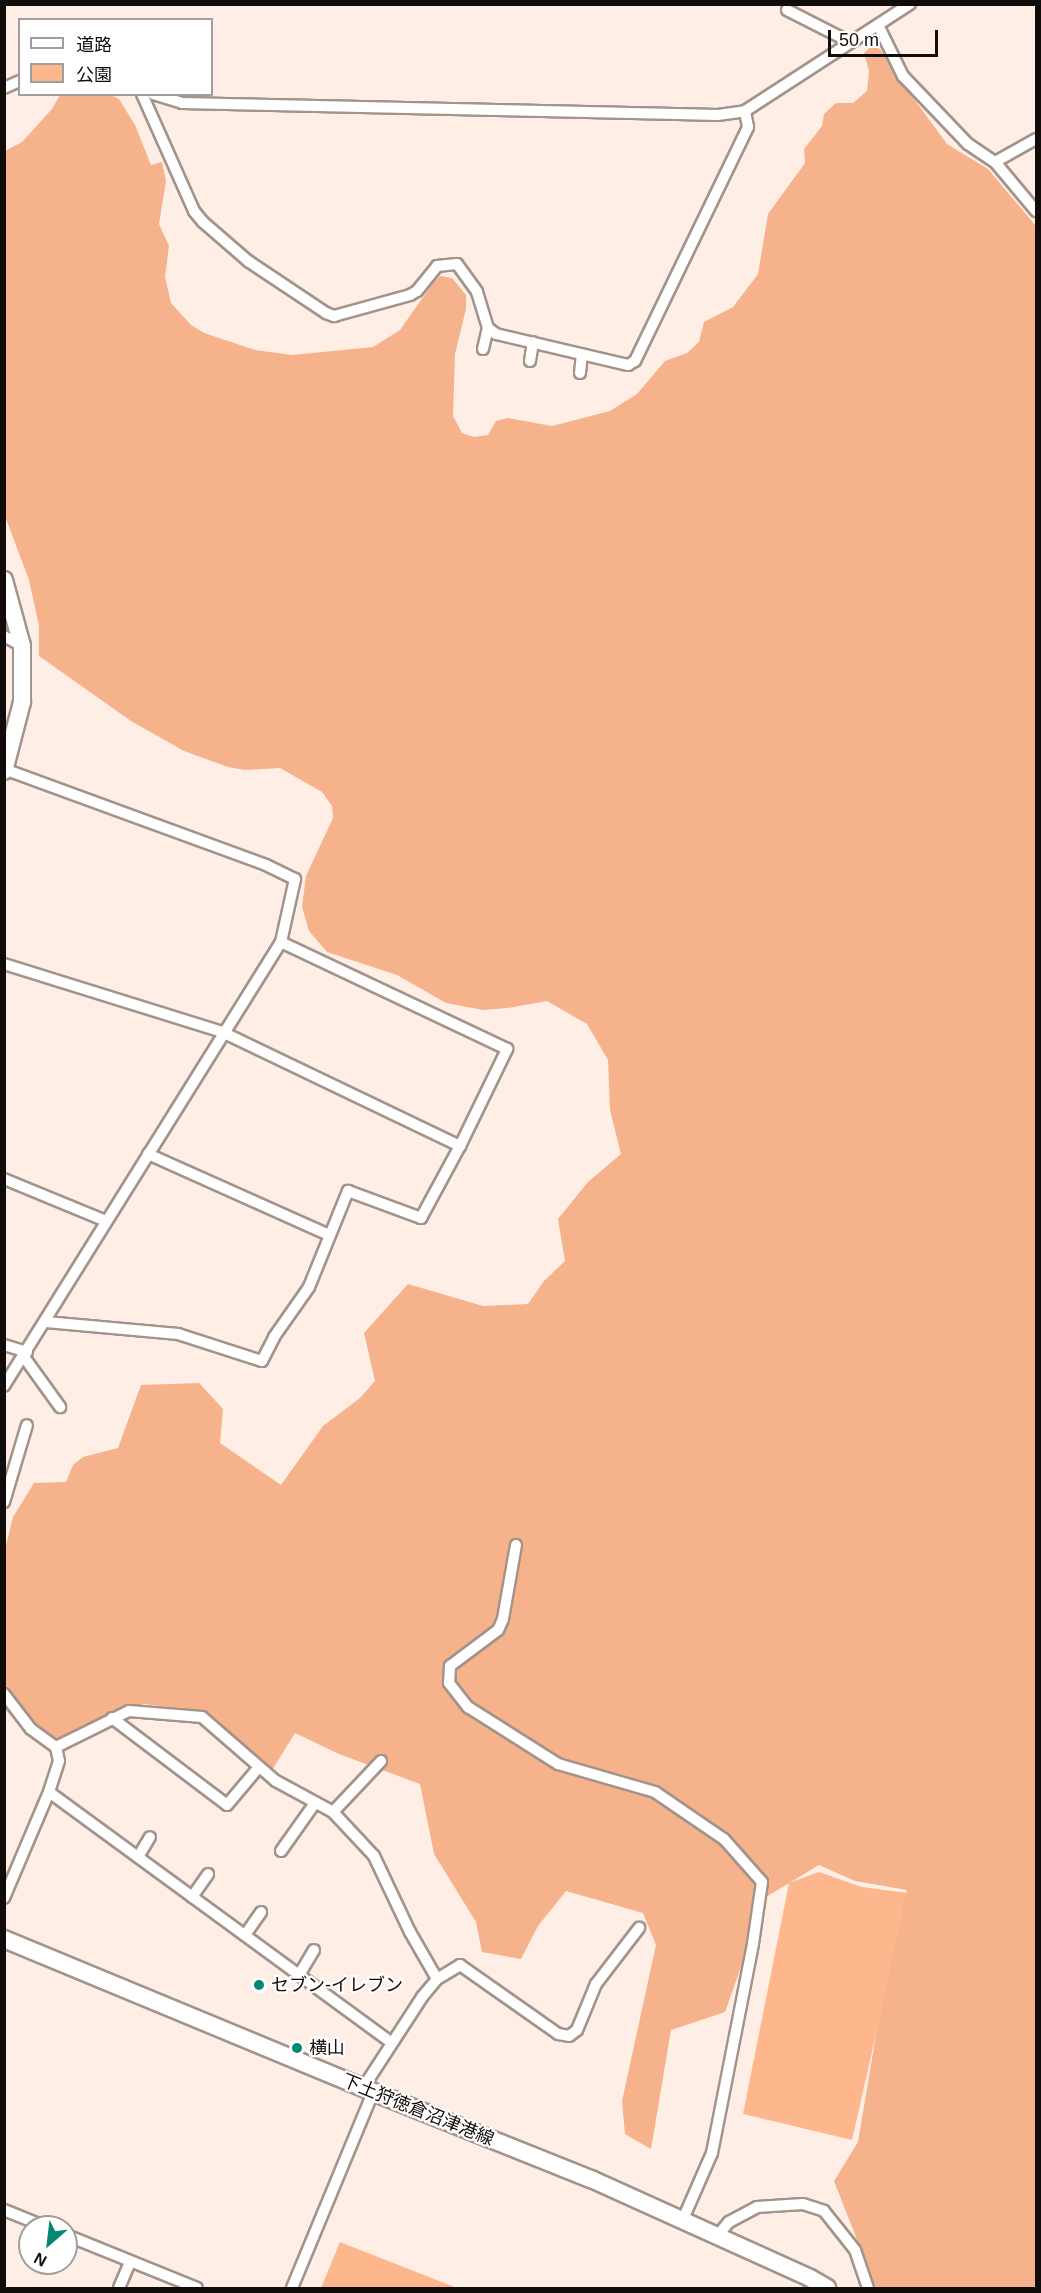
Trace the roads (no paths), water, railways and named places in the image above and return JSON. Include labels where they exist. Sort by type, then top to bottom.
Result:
[{"type":"main road","points":[[4,580],[22,646],[22,702],[5,770]]},
{"type":"main road","name":"下土狩徳倉沼津港線","points":[[4,1939],[368,2090],[591,2179],[718,2235],[810,2278],[827,2289]]},
{"type":"street","points":[[159,96],[182,103],[706,115],[745,111],[910,4]]},
{"type":"street","points":[[787,10],[850,42]]},
{"type":"street","points":[[878,25],[909,82],[968,144],[995,162],[1036,211]]},
{"type":"street","points":[[4,88],[18,82]]},
{"type":"street","points":[[143,96],[194,211],[248,261],[334,316],[410,295],[417,291],[437,266],[457,264],[477,292],[488,328],[483,349]]},
{"type":"street","points":[[488,328],[496,334],[628,365],[635,361],[748,127],[745,111]]},
{"type":"street","points":[[995,162],[1036,139]]},
{"type":"street","points":[[530,361],[533,342]]},
{"type":"street","points":[[580,373],[582,354]]},
{"type":"street","points":[[4,636],[22,646]]},
{"type":"street","points":[[4,1386],[46,1322],[222,1032],[281,942],[295,879],[266,865],[5,770]]},
{"type":"street","points":[[46,1322],[178,1334],[262,1361],[274,1337],[309,1287],[348,1191],[421,1218],[460,1146],[507,1049],[281,942]]},
{"type":"street","points":[[4,964],[222,1032],[460,1146]]},
{"type":"street","points":[[148,1154],[329,1235]]},
{"type":"street","points":[[4,1179],[106,1221]]},
{"type":"street","points":[[4,1345],[25,1354],[60,1407]]},
{"type":"street","points":[[4,1502],[27,1425]]},
{"type":"street","points":[[516,1545],[503,1619],[498,1629],[450,1666],[449,1683],[468,1707],[558,1764],[655,1792],[724,1839],[762,1882],[753,1944],[712,2153],[683,2219]]},
{"type":"street","points":[[4,1694],[31,1729],[56,1747],[59,1761],[49,1792],[4,1898]]},
{"type":"street","points":[[56,1747],[129,1711],[202,1716],[276,1781],[333,1812],[374,1856],[410,1932],[437,1979]]},
{"type":"street","points":[[112,1718],[227,1805],[259,1767]]},
{"type":"street","points":[[333,1812],[381,1761]]},
{"type":"street","points":[[49,1792],[392,2043]]},
{"type":"street","points":[[280,1851],[315,1803]]},
{"type":"street","points":[[138,1857],[150,1837]]},
{"type":"street","points":[[192,1897],[208,1874]]},
{"type":"street","points":[[245,1935],[261,1912]]},
{"type":"street","points":[[292,2289],[368,2090],[392,2043],[437,1979],[460,1965],[558,2034],[569,2036],[577,2030],[596,1984],[639,1928]]},
{"type":"street","points":[[299,1975],[314,1950]]},
{"type":"street","points":[[718,2235],[729,2222],[757,2207],[803,2204],[824,2211],[855,2250],[868,2289]]},
{"type":"street","points":[[4,2210],[18,2216]]},
{"type":"street","points":[[78,2240],[197,2289]]},
{"type":"street","points":[[119,2289],[130,2262]]},
{"type":"place","name":"セブン-イレブン","points":[[259,1985]]},
{"type":"place","name":"横山","points":[[297,2048]]}]
